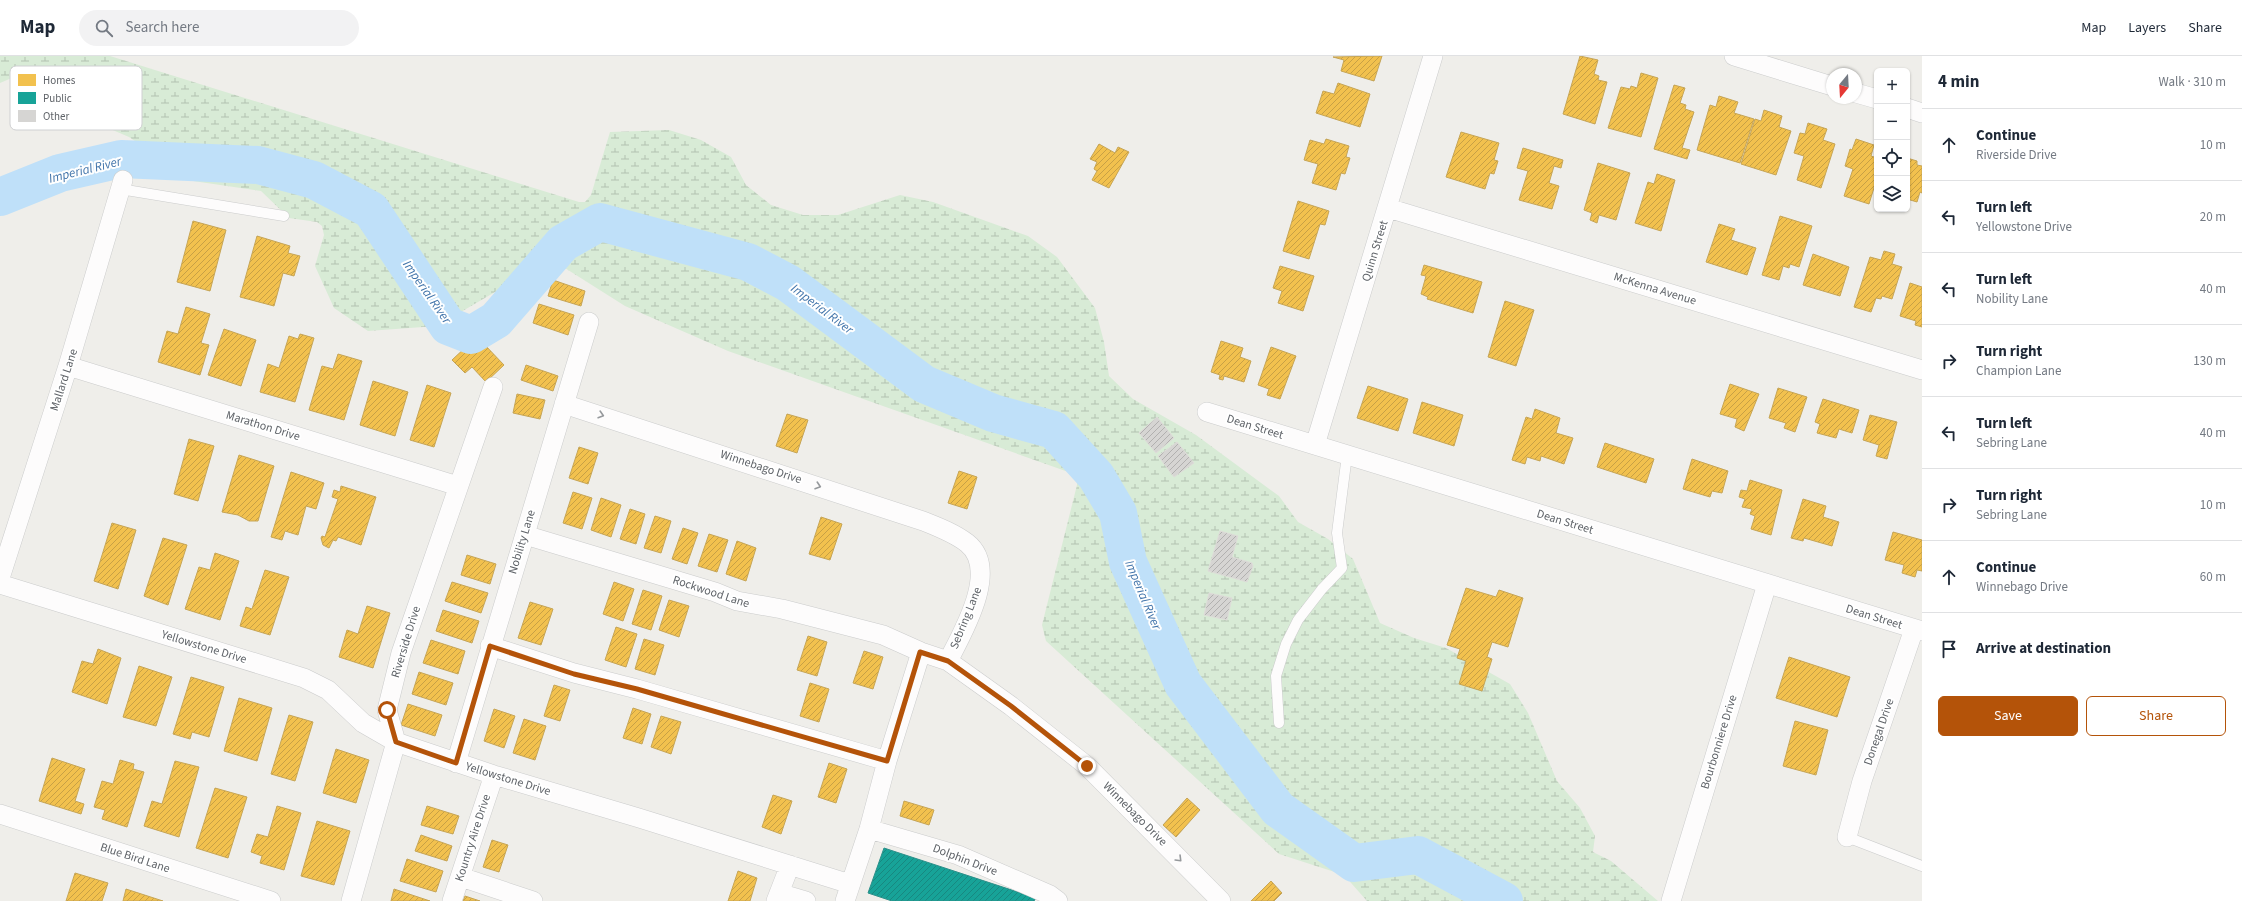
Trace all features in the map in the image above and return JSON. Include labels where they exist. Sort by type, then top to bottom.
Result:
[{"type":"street","name":"Quinn Street","points":[[1315,445],[1433,56]]},
{"type":"street","points":[[1734,56],[1826,84]]},
{"type":"street","points":[[1862,95],[1874,98]]},
{"type":"street","points":[[1910,109],[1922,113]]},
{"type":"street","name":"Mallard Lane","points":[[0,578],[68,366],[122,185]]},
{"type":"street","name":"McKenna Avenue","points":[[1388,208],[1922,370]]},
{"type":"street","name":"Nobility Lane","points":[[456,763],[490,646],[589,322]]},
{"type":"street","name":"Marathon Drive","points":[[68,366],[458,486]]},
{"type":"street","name":"Riverside Drive","points":[[396,742],[387,710],[401,653],[493,387]]},
{"type":"street","name":"Winnebago Drive","points":[[564,404],[916,518],[956,536]]},
{"type":"street","name":"Dean Street","points":[[1207,412],[1918,630]]},
{"type":"street","name":"Rockwood Lane","points":[[525,535],[715,592],[736,601],[782,609],[883,635],[920,652]]},
{"type":"street","name":"Sebring Lane","points":[[920,652],[948,661],[962,634],[980,587],[981,564],[968,544],[956,536]]},
{"type":"street","name":"Yellowstone Drive","points":[[0,584],[304,678],[328,690],[363,723],[396,742],[494,775],[790,865],[848,892]]},
{"type":"street","name":"Bourbonniere Drive","points":[[1671,901],[1767,584]]},
{"type":"street","name":"Donegal Drive","points":[[1847,837],[1862,781],[1918,630]]},
{"type":"street","points":[[490,646],[574,674],[637,689],[887,761]]},
{"type":"street","points":[[848,892],[869,829],[887,761],[920,652]]},
{"type":"street","name":"Winnebago Drive","points":[[948,661],[1017,710],[1087,766],[1221,901]]},
{"type":"street","points":[[351,901],[396,742]]},
{"type":"street","name":"Kountry Aire Drive","points":[[452,901],[494,775]]},
{"type":"street","name":"Blue Bird Lane","points":[[0,814],[271,901]]},
{"type":"street","name":"Dolphin Drive","points":[[869,829],[958,855],[1050,894],[1058,901]]},
{"type":"street","points":[[790,865],[778,897],[806,901]]},
{"type":"street","points":[[461,877],[533,901]]},
{"type":"lane","points":[[122,185],[284,216]]},
{"type":"lane","points":[[1279,723],[1276,676],[1286,644],[1298,620],[1322,589],[1342,568],[1337,533],[1348,455]]},
{"type":"lane","points":[[1847,837],[1922,866]]},
{"type":"green space","points":[[0,56],[110,56],[579,202],[585,202],[591,195],[610,132],[669,130],[701,140],[731,157],[746,185],[771,205],[803,215],[838,215],[900,195],[933,202],[1028,236],[1057,257],[1095,308],[1104,342],[1109,376],[1133,399],[1196,435],[1279,496],[1298,522],[1328,539],[1353,559],[1380,623],[1414,638],[1446,648],[1510,684],[1528,713],[1557,781],[1580,808],[1595,836],[1593,852],[1611,861],[1658,901],[1367,901],[1344,875],[1279,854],[1046,641],[1042,625],[1077,485],[1077,479],[1074,474],[728,351],[625,306],[557,263],[512,282],[437,326],[368,331],[334,308],[315,266],[324,235],[322,226],[317,222],[289,218],[261,191],[193,181],[129,137],[113,130],[142,130],[142,66],[10,66],[10,79],[0,83]]},
{"type":"building: Homes","points":[[1382,56],[1374,81],[1341,71],[1344,60],[1333,57]]},
{"type":"building: Homes","points":[[1580,56],[1598,60],[1594,74],[1599,76],[1598,80],[1607,82],[1595,124],[1563,114]]},
{"type":"building: Homes","points":[[1641,73],[1658,78],[1641,137],[1608,128],[1621,87],[1630,89],[1631,86],[1637,88]]},
{"type":"building: Homes","points":[[1338,83],[1370,94],[1360,127],[1316,113],[1323,91],[1334,94]]},
{"type":"building: Homes","points":[[1674,85],[1685,88],[1680,103],[1686,105],[1685,109],[1694,112],[1682,148],[1690,150],[1687,159],[1654,149]]},
{"type":"building: Homes","points":[[1719,96],[1738,102],[1734,113],[1754,119],[1740,163],[1697,150],[1710,105],[1716,107]]},
{"type":"building: Homes","points":[[1764,110],[1782,116],[1779,127],[1791,131],[1776,175],[1741,164],[1755,119],[1761,121]]},
{"type":"building: Homes","points":[[1808,123],[1827,129],[1823,140],[1835,144],[1821,188],[1797,180],[1804,156],[1794,153],[1800,133],[1805,134]]},
{"type":"building: Homes","points":[[1461,132],[1499,143],[1494,160],[1498,161],[1494,174],[1490,173],[1485,189],[1446,177]]},
{"type":"building: Homes","points":[[1326,139],[1349,146],[1346,157],[1350,158],[1345,174],[1341,173],[1336,190],[1312,183],[1318,164],[1304,160],[1310,140],[1324,144]]},
{"type":"building: Homes","points":[[1856,139],[1874,145],[1871,156],[1874,157],[1874,188],[1869,204],[1844,196],[1853,169],[1845,166],[1850,149],[1852,150]]},
{"type":"building: Homes","points":[[1099,144],[1115,153],[1118,147],[1129,152],[1109,188],[1092,180],[1097,171],[1094,169],[1097,162],[1090,159]]},
{"type":"building: Homes","points":[[1523,148],[1563,160],[1561,168],[1554,166],[1549,183],[1559,186],[1552,209],[1519,200],[1528,171],[1517,168]]},
{"type":"building: Homes","points":[[1910,159],[1917,161],[1917,165],[1922,166],[1922,193],[1920,192],[1917,202],[1910,200]]},
{"type":"building: Homes","points":[[1598,163],[1630,173],[1616,220],[1599,215],[1597,223],[1590,220],[1592,213],[1584,210]]},
{"type":"building: Homes","points":[[1657,174],[1675,180],[1661,231],[1635,223],[1648,182],[1654,184]]},
{"type":"building: Homes","points":[[1298,201],[1329,211],[1325,225],[1320,224],[1309,259],[1283,251]]},
{"type":"building: Homes","points":[[1780,216],[1812,226],[1799,267],[1790,264],[1789,268],[1783,266],[1779,280],[1762,275]]},
{"type":"building: Homes","points":[[193,221],[226,230],[210,291],[177,282]]},
{"type":"building: Homes","points":[[1719,224],[1735,229],[1731,240],[1756,248],[1747,275],[1706,262]]},
{"type":"building: Homes","points":[[257,236],[290,246],[288,253],[300,256],[294,276],[283,273],[274,306],[240,297]]},
{"type":"building: Homes","points":[[1884,251],[1895,254],[1892,264],[1902,267],[1892,299],[1882,296],[1881,299],[1876,298],[1871,312],[1854,307],[1870,257],[1881,260]]},
{"type":"building: Homes","points":[[1813,254],[1849,267],[1840,296],[1803,285]]},
{"type":"building: Homes","points":[[1424,265],[1482,282],[1473,313],[1427,299],[1428,297],[1421,294],[1426,276],[1421,275]]},
{"type":"building: Homes","points":[[1280,266],[1314,276],[1303,311],[1278,303],[1282,291],[1273,288]]},
{"type":"building: Homes","points":[[553,280],[585,291],[581,306],[548,296]]},
{"type":"building: Homes","points":[[1910,283],[1922,287],[1922,327],[1915,325],[1916,321],[1900,316]]},
{"type":"building: Homes","points":[[1505,301],[1534,310],[1516,366],[1488,357]]},
{"type":"building: Homes","points":[[539,304],[574,315],[568,335],[533,323]]},
{"type":"building: Homes","points":[[186,307],[210,314],[201,343],[209,345],[200,375],[158,362],[167,331],[178,334]]},
{"type":"building: Homes","points":[[224,329],[256,340],[241,386],[208,375]]},
{"type":"building: Homes","points":[[300,334],[314,338],[295,402],[260,392],[268,364],[279,368],[289,336],[298,339]]},
{"type":"building: Homes","points":[[1221,341],[1243,348],[1240,357],[1251,361],[1244,382],[1224,376],[1223,380],[1219,379],[1220,375],[1211,372]]},
{"type":"building: Homes","points":[[483,343],[504,365],[486,382],[472,367],[465,373],[452,360],[467,346],[473,352]]},
{"type":"building: Homes","points":[[1271,347],[1296,356],[1280,399],[1267,395],[1269,389],[1258,385]]},
{"type":"building: Homes","points":[[338,354],[362,361],[344,420],[309,410],[322,366],[333,369]]},
{"type":"building: Homes","points":[[526,365],[558,376],[553,391],[521,380]]},
{"type":"building: Homes","points":[[373,381],[408,392],[395,436],[360,425]]},
{"type":"building: Homes","points":[[1730,384],[1759,394],[1744,431],[1735,427],[1737,419],[1720,414]]},
{"type":"building: Homes","points":[[427,385],[451,393],[434,447],[410,440]]},
{"type":"building: Homes","points":[[1368,386],[1408,399],[1398,431],[1357,418]]},
{"type":"building: Homes","points":[[1778,388],[1807,397],[1795,432],[1784,428],[1786,423],[1769,418]]},
{"type":"building: Homes","points":[[517,394],[545,400],[540,419],[513,413]]},
{"type":"building: Homes","points":[[1823,399],[1859,410],[1852,433],[1839,429],[1836,438],[1817,433],[1820,424],[1815,422]]},
{"type":"building: Homes","points":[[1422,402],[1463,415],[1454,446],[1413,433]]},
{"type":"building: Homes","points":[[1535,409],[1560,418],[1556,433],[1573,438],[1564,464],[1541,456],[1540,461],[1527,457],[1525,464],[1512,460],[1526,417],[1532,419]]},
{"type":"building: Homes","points":[[787,414],[808,420],[797,453],[776,446]]},
{"type":"building: Homes","points":[[1870,415],[1897,422],[1887,459],[1876,456],[1879,445],[1863,440]]},
{"type":"building: Homes","points":[[189,439],[214,446],[198,501],[174,494]]},
{"type":"building: Homes","points":[[1605,443],[1654,459],[1646,483],[1597,467]]},
{"type":"building: Homes","points":[[579,447],[598,453],[588,484],[569,478]]},
{"type":"building: Homes","points":[[239,455],[274,466],[258,521],[249,521],[238,515],[222,512]]},
{"type":"building: Homes","points":[[1692,459],[1728,471],[1722,493],[1712,491],[1710,497],[1683,489]]},
{"type":"building: Homes","points":[[959,471],[977,477],[967,509],[948,503]]},
{"type":"building: Homes","points":[[291,472],[324,483],[316,509],[306,506],[298,535],[285,531],[282,540],[271,537]]},
{"type":"building: Homes","points":[[1750,480],[1782,490],[1771,535],[1751,529],[1755,516],[1750,514],[1752,509],[1742,507],[1745,499],[1739,497],[1741,490],[1747,491]]},
{"type":"building: Homes","points":[[341,486],[376,497],[361,545],[338,537],[336,541],[333,540],[329,548],[323,545],[321,538],[322,536],[325,537],[338,499],[332,497],[334,490],[340,492]]},
{"type":"building: Homes","points":[[573,492],[592,498],[582,529],[563,523]]},
{"type":"building: Homes","points":[[601,498],[621,505],[611,537],[591,530]]},
{"type":"building: Homes","points":[[1803,499],[1826,506],[1823,517],[1839,522],[1832,546],[1804,538],[1803,541],[1791,538]]},
{"type":"building: Homes","points":[[630,509],[645,514],[636,544],[620,539]]},
{"type":"building: Homes","points":[[655,516],[671,521],[661,553],[644,548]]},
{"type":"building: Homes","points":[[821,517],[842,524],[830,560],[809,554]]},
{"type":"building: Homes","points":[[112,523],[136,530],[118,589],[94,581]]},
{"type":"building: Homes","points":[[683,528],[698,533],[687,564],[672,559]]},
{"type":"building: Homes","points":[[1893,532],[1922,540],[1922,571],[1917,570],[1915,577],[1902,573],[1904,565],[1885,560]]},
{"type":"building: Homes","points":[[709,534],[728,540],[717,572],[698,566]]},
{"type":"building: Homes","points":[[163,538],[187,545],[168,605],[144,596]]},
{"type":"building: Homes","points":[[737,541],[756,548],[746,581],[726,574]]},
{"type":"building: Homes","points":[[215,553],[239,561],[220,620],[185,609],[199,567],[210,570]]},
{"type":"building: Homes","points":[[467,555],[496,564],[490,584],[461,575]]},
{"type":"building: Homes","points":[[265,570],[289,577],[270,635],[240,626],[246,607],[252,609]]},
{"type":"building: Homes","points":[[452,582],[488,593],[481,613],[445,601]]},
{"type":"building: Homes","points":[[614,582],[634,589],[623,621],[603,614]]},
{"type":"building: Homes","points":[[1466,588],[1496,597],[1499,590],[1523,598],[1508,647],[1492,642],[1487,657],[1492,659],[1482,691],[1459,684],[1466,661],[1457,658],[1460,649],[1447,645]]},
{"type":"building: Homes","points":[[643,590],[662,596],[651,630],[632,624]]},
{"type":"building: Homes","points":[[669,600],[689,606],[679,637],[659,630]]},
{"type":"building: Homes","points":[[530,602],[553,609],[541,645],[518,638]]},
{"type":"building: Homes","points":[[367,606],[390,613],[373,668],[339,657],[347,630],[358,634]]},
{"type":"building: Homes","points":[[443,610],[479,621],[472,643],[436,631]]},
{"type":"building: Homes","points":[[616,627],[637,634],[626,667],[605,660]]},
{"type":"building: Homes","points":[[808,636],[827,642],[817,676],[797,670]]},
{"type":"building: Homes","points":[[644,639],[664,645],[655,675],[635,669]]},
{"type":"building: Homes","points":[[431,640],[465,651],[458,674],[423,663]]},
{"type":"building: Homes","points":[[98,649],[121,658],[107,704],[72,692],[82,661],[93,664]]},
{"type":"building: Homes","points":[[864,651],[883,657],[873,689],[853,683]]},
{"type":"building: Homes","points":[[1789,657],[1850,677],[1837,717],[1776,698]]},
{"type":"building: Homes","points":[[139,666],[172,677],[156,726],[123,717]]},
{"type":"building: Homes","points":[[419,672],[453,683],[446,705],[412,694]]},
{"type":"building: Homes","points":[[191,677],[224,687],[209,737],[192,732],[190,739],[173,734]]},
{"type":"building: Homes","points":[[810,683],[829,689],[819,722],[800,716]]},
{"type":"building: Homes","points":[[554,685],[570,690],[560,721],[544,716]]},
{"type":"building: Homes","points":[[239,698],[272,708],[257,761],[224,751]]},
{"type":"building: Homes","points":[[408,704],[442,715],[435,736],[401,725]]},
{"type":"building: Homes","points":[[633,708],[651,714],[642,744],[623,738]]},
{"type":"building: Homes","points":[[494,709],[515,716],[504,748],[484,741]]},
{"type":"building: Homes","points":[[289,715],[313,722],[295,781],[271,774]]},
{"type":"building: Homes","points":[[661,716],[681,722],[671,754],[651,747]]},
{"type":"building: Homes","points":[[524,719],[546,726],[535,760],[513,753]]},
{"type":"building: Homes","points":[[1795,721],[1828,730],[1816,775],[1783,766]]},
{"type":"building: Homes","points":[[336,749],[369,760],[356,803],[323,793]]},
{"type":"building: Homes","points":[[52,758],[85,769],[75,801],[84,804],[81,814],[39,801]]},
{"type":"building: Homes","points":[[120,760],[134,764],[133,769],[144,772],[127,827],[102,819],[105,810],[94,807],[102,781],[113,784]]},
{"type":"building: Homes","points":[[175,761],[199,767],[179,837],[144,826],[152,801],[162,804]]},
{"type":"building: Homes","points":[[829,763],[847,769],[836,803],[818,797]]},
{"type":"building: Homes","points":[[215,788],[247,797],[228,858],[196,848]]},
{"type":"building: Homes","points":[[773,795],[792,801],[781,834],[762,827]]},
{"type":"building: Homes","points":[[1187,798],[1200,810],[1176,837],[1163,825]]},
{"type":"building: Homes","points":[[904,801],[934,810],[929,825],[900,816]]},
{"type":"building: Homes","points":[[277,806],[301,813],[284,870],[260,863],[262,856],[251,852],[257,834],[268,837]]},
{"type":"building: Homes","points":[[427,806],[459,816],[453,834],[421,825]]},
{"type":"building: Homes","points":[[317,821],[350,831],[334,885],[301,876]]},
{"type":"building: Homes","points":[[421,835],[452,846],[447,861],[415,851]]},
{"type":"building: Homes","points":[[492,840],[508,845],[499,872],[483,867]]},
{"type":"building: Homes","points":[[407,859],[443,871],[436,892],[400,881]]},
{"type":"building: Homes","points":[[738,871],[757,878],[750,901],[728,901]]},
{"type":"building: Homes","points":[[75,873],[108,883],[102,901],[66,901]]},
{"type":"building: Homes","points":[[1271,881],[1282,893],[1274,901],[1251,901]]},
{"type":"building: Homes","points":[[126,889],[163,901],[123,901]]},
{"type":"building: Homes","points":[[394,889],[430,901],[391,901]]},
{"type":"building: Homes","points":[[465,896],[480,901],[463,901]]},
{"type":"building: Public","points":[[884,848],[1036,898],[1034,901],[892,901],[868,893]]},
{"type":"building: Other","points":[[1157,417],[1174,438],[1156,453],[1139,433]]},
{"type":"building: Other","points":[[1177,442],[1194,463],[1174,477],[1158,456]]},
{"type":"building: Other","points":[[1220,531],[1238,536],[1232,557],[1252,563],[1253,566],[1247,582],[1208,571]]},
{"type":"building: Other","points":[[1209,593],[1232,598],[1227,620],[1204,615]]},
{"type":"waterway","name":"Imperial River","points":[[0,197],[60,173],[121,159],[258,165],[314,180],[371,210],[448,326],[471,335],[496,320],[563,243],[600,222],[748,262],[788,283],[924,384],[993,413],[1054,430],[1096,476],[1118,513],[1128,562],[1183,684],[1278,809],[1354,863],[1418,855],[1504,901]]},
{"type":"route","points":[[387,710],[396,742],[456,763],[490,646],[574,674],[637,689],[887,761],[898,730],[920,652],[948,661],[1011,706],[1087,766]]}]
